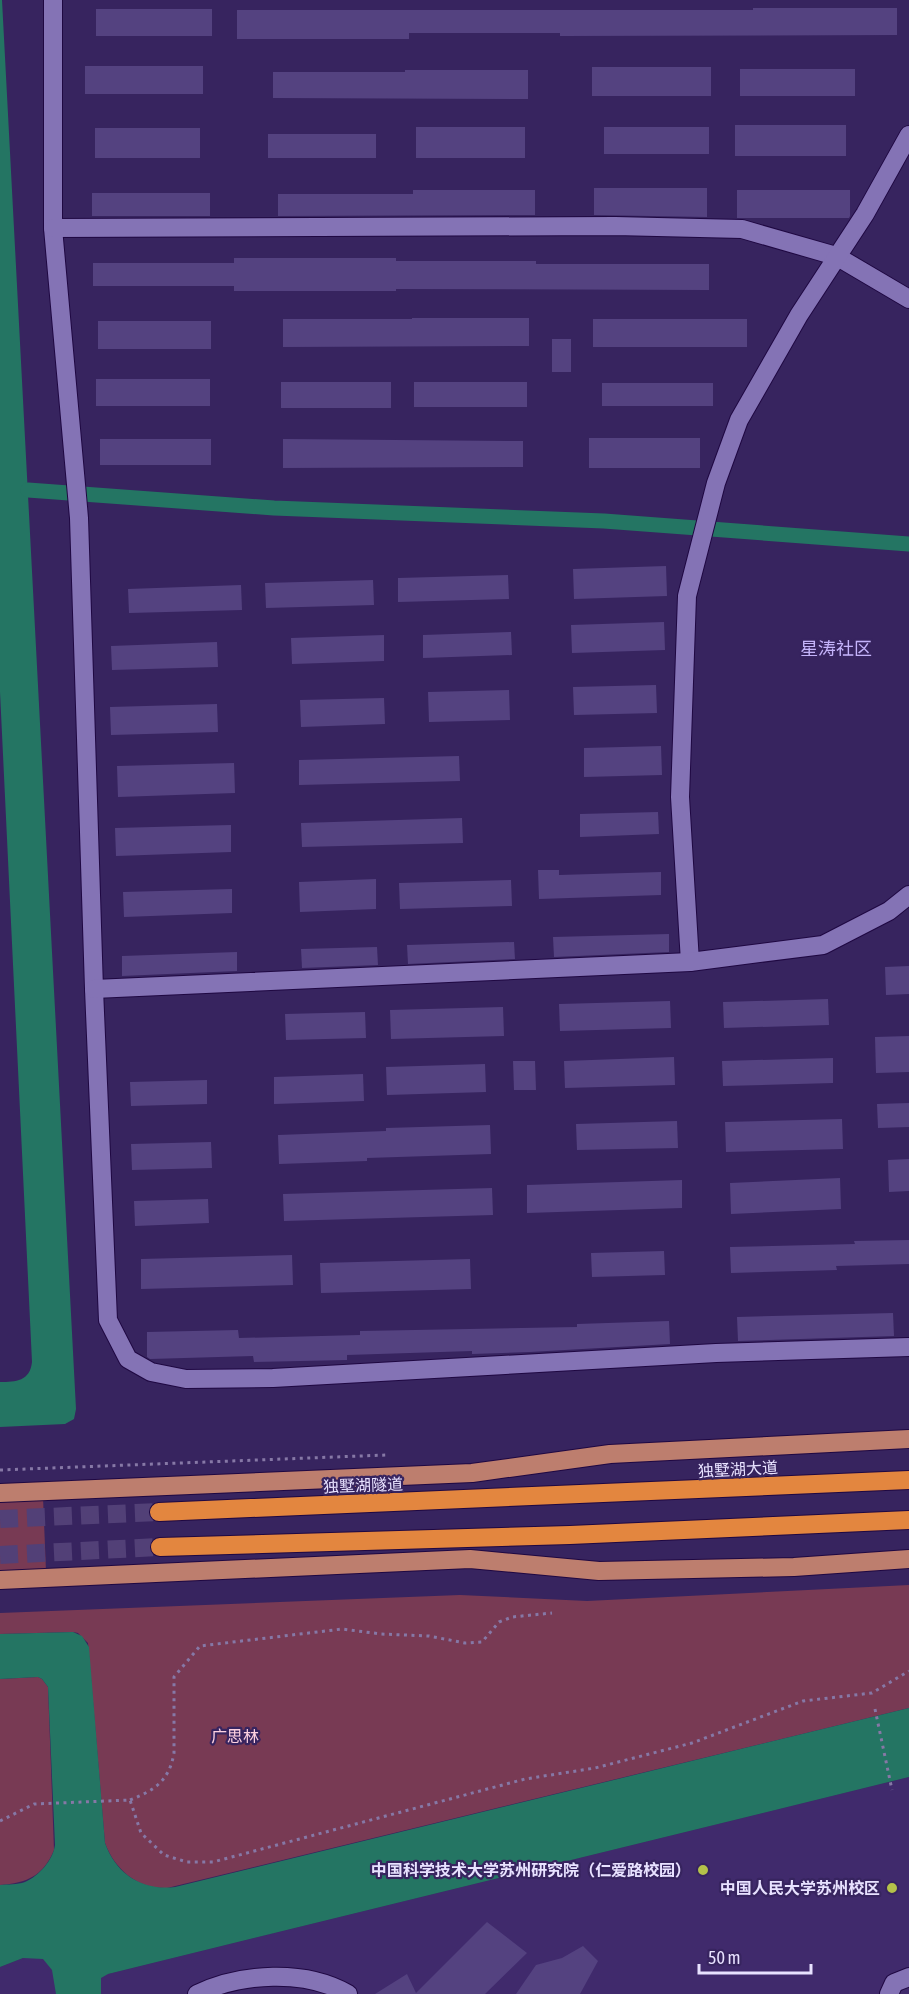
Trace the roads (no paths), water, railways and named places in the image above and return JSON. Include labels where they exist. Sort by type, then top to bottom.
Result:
[{"type":"highway","name":"独墅湖大道","points":[[569,1496],[909,1480]]},
{"type":"highway","name":"独墅湖隧道","points":[[159,1512],[569,1496]]},
{"type":"highway","points":[[160,1547],[570,1535],[909,1520]]},
{"type":"main road","points":[[0,1493],[472,1473],[610,1454],[909,1438]]},
{"type":"main road","points":[[0,1580],[470,1559],[599,1571],[794,1567],[909,1559]]},
{"type":"street","points":[[53,0],[53,228],[79,518],[94,989],[108,1320],[128,1359],[151,1372],[186,1379],[273,1378],[716,1353],[909,1347]]},
{"type":"street","points":[[690,962],[680,797],[687,596],[716,483],[740,420],[799,315],[865,214],[909,135]]},
{"type":"street","points":[[53,228],[615,226],[742,229],[836,256],[909,299]]},
{"type":"street","points":[[94,989],[690,962],[823,945],[888,911],[909,895]]},
{"type":"street","points":[[198,1994],[215,1985],[248,1978],[276,1977],[310,1980],[348,1994]]},
{"type":"street","points":[[889,1994],[894,1983],[909,1977]]},
{"type":"waterway","points":[[28,490],[274,508],[604,521],[909,544]]},
{"type":"tunnel","points":[[0,1519],[159,1512]]},
{"type":"tunnel","points":[[0,1555],[160,1547]]},
{"type":"place","name":"中国科学技术大学苏州研究院（仁爱路校园）","points":[[703,1870]]},
{"type":"place","name":"中国人民大学苏州校区","points":[[892,1888]]},
{"type":"district","name":"星涛社区","points":[[836,648]]},
{"type":"park label","name":"广思林","points":[[235,1736]]}]
